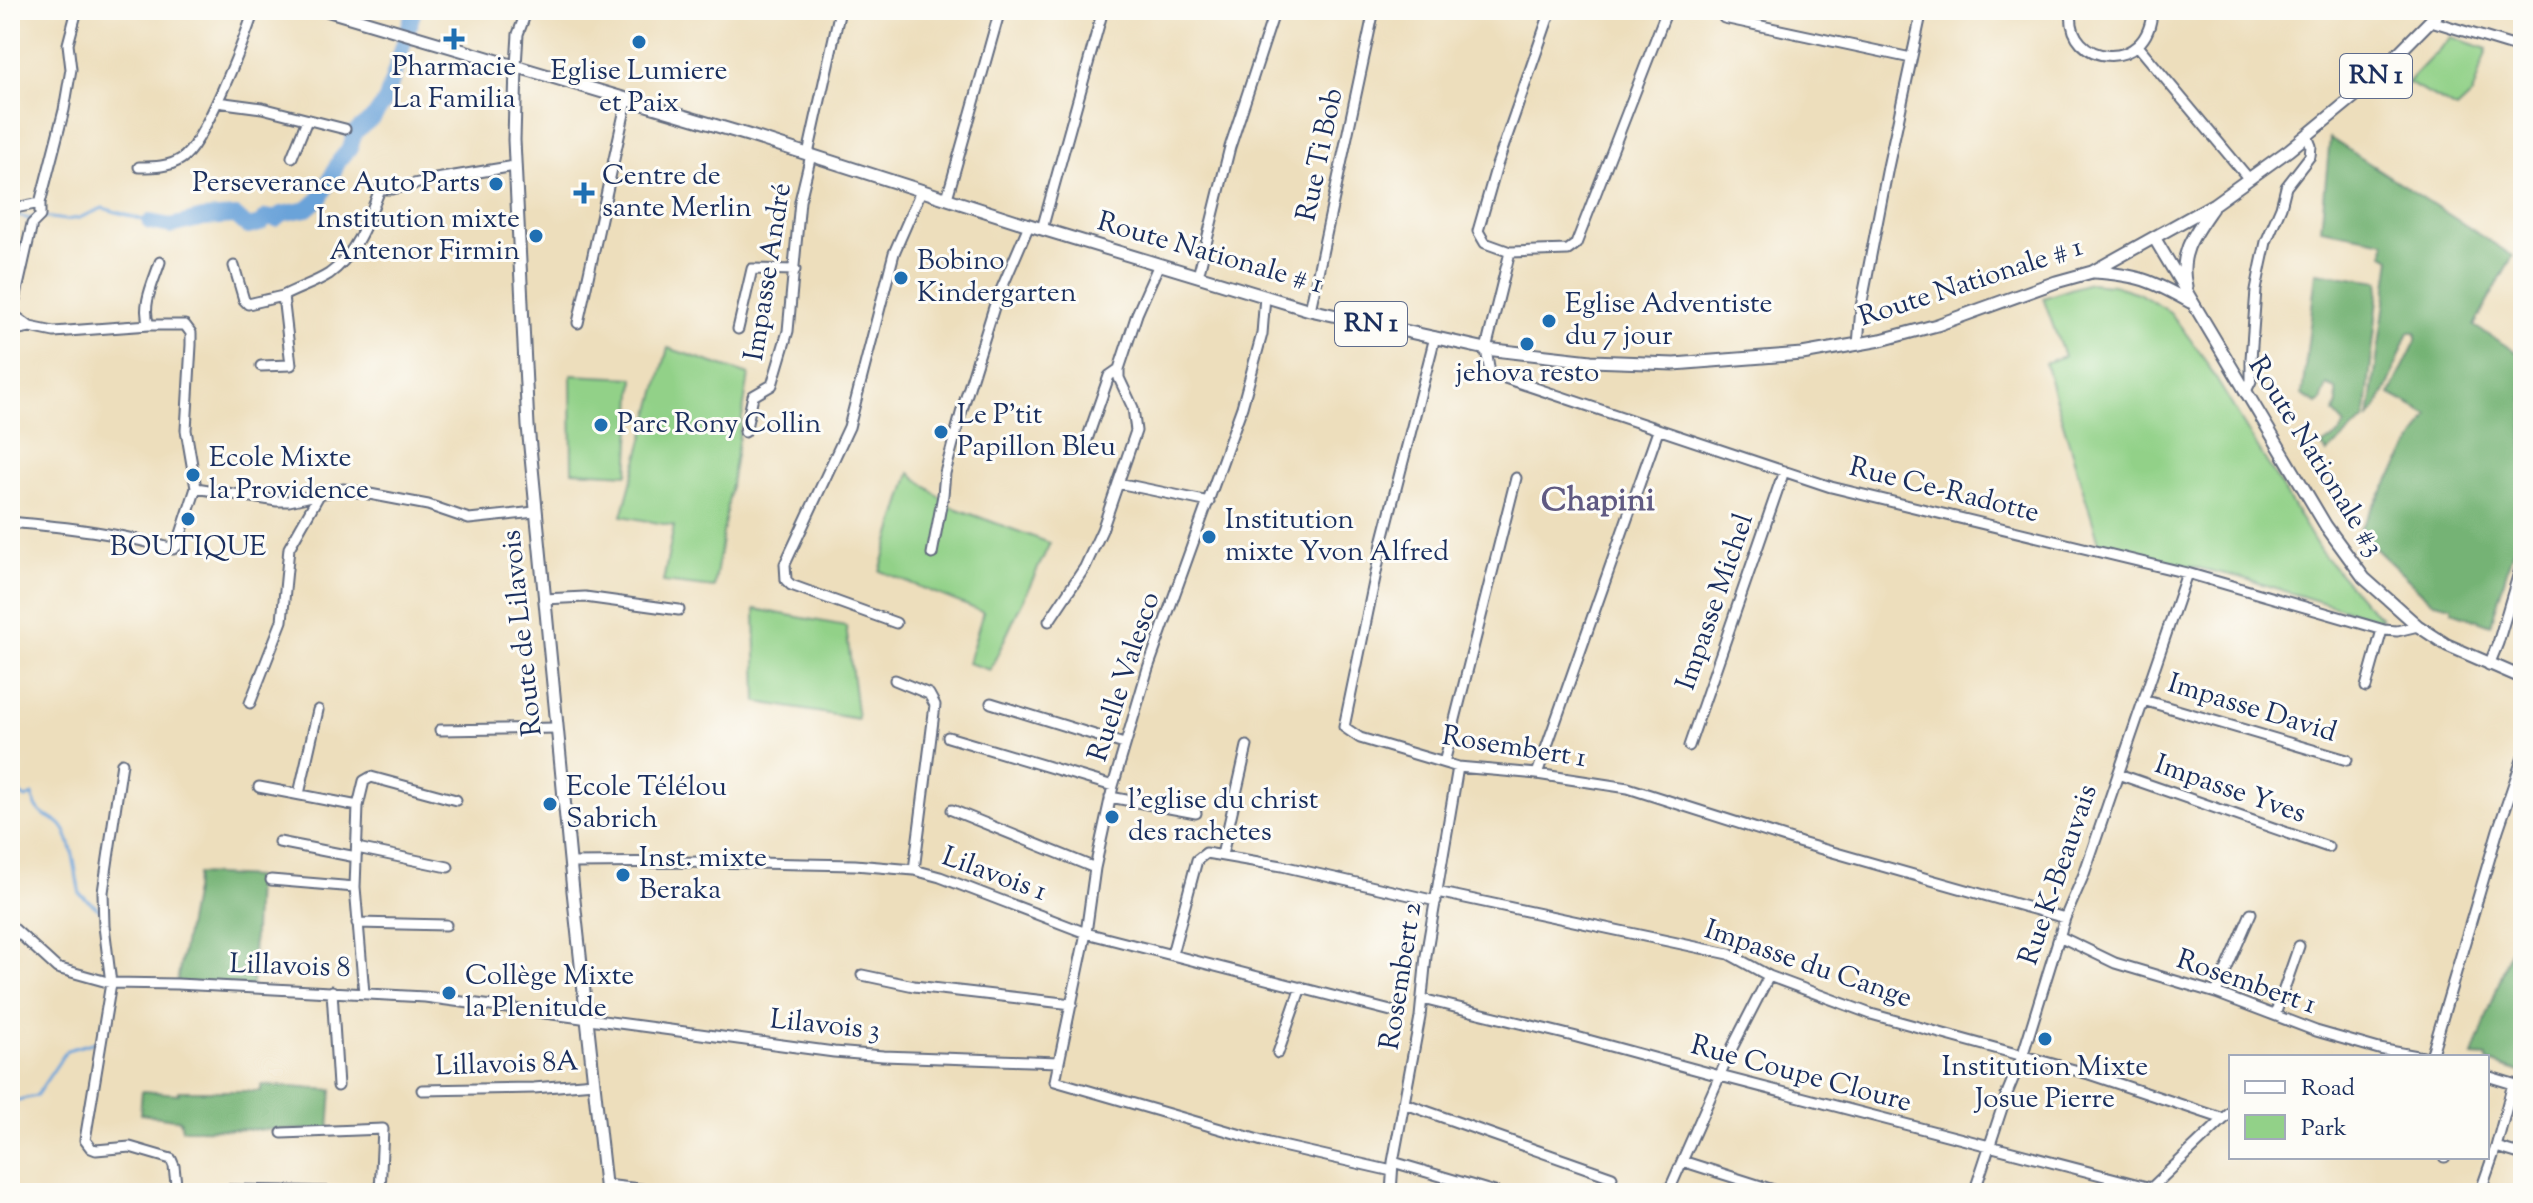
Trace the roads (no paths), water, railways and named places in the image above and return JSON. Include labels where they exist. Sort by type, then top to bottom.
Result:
[{"type":"main road","name":"Route Nationale # 1","points":[[326,10],[810,154],[1029,225],[1310,310],[1486,349],[1591,361],[1674,364],[1802,354],[1858,345],[1937,325],[2092,272],[2214,204],[2307,136],[2362,90],[2441,10]]},
{"type":"main road","name":"Route de Lilavois","points":[[516,66],[515,166],[523,352],[535,512],[606,1189]]},
{"type":"main road","points":[[2190,302],[2184,278],[2184,258],[2190,241],[2214,204]]},
{"type":"main road","name":"Route Nationale #3","points":[[2155,239],[2326,526],[2364,578],[2418,626],[2447,645],[2523,678]]},
{"type":"main road","points":[[2092,272],[2129,274],[2146,279],[2190,302]]},
{"type":"street","points":[[10,522],[79,528],[173,549],[177,546],[196,488],[186,430],[191,333],[185,325],[54,332],[30,327],[10,329],[32,224],[41,212],[40,203],[64,110],[71,69],[68,44],[77,10]]},
{"type":"street","points":[[139,167],[161,167],[184,159],[217,102],[254,10]]},
{"type":"street","points":[[516,66],[518,34],[527,10]]},
{"type":"street","name":"Impasse André","points":[[745,432],[753,396],[772,385],[788,331],[800,201],[840,10]]},
{"type":"street","points":[[947,198],[1000,10]]},
{"type":"street","points":[[1042,229],[1103,10]]},
{"type":"street","points":[[1198,276],[1230,147],[1275,10]]},
{"type":"street","name":"Rue Ti Bob","points":[[1310,310],[1374,10]]},
{"type":"street","points":[[1551,10],[1497,165],[1478,231],[1485,243],[1510,252],[1560,251],[1576,244],[1667,10]]},
{"type":"street","points":[[1858,345],[1861,307],[1922,10]]},
{"type":"street","points":[[2072,10],[2073,29],[2079,41],[2089,50],[2114,57],[2127,54],[2147,36],[2152,10]]},
{"type":"street","points":[[1724,18],[1911,58]]},
{"type":"street","points":[[2431,21],[2523,49]]},
{"type":"street","points":[[2138,46],[2249,179]]},
{"type":"street","points":[[578,323],[627,100]]},
{"type":"street","points":[[217,102],[262,108],[345,129]]},
{"type":"street","points":[[292,157],[307,120]]},
{"type":"street","points":[[2245,393],[2251,381],[2256,290],[2266,242],[2286,187],[2310,156],[2311,146],[2307,136]]},
{"type":"street","points":[[234,266],[248,304],[283,296],[330,273],[348,255],[369,220],[380,189],[515,166]]},
{"type":"street","points":[[896,623],[791,585],[786,580],[785,564],[849,427],[894,253],[921,191]]},
{"type":"street","points":[[15,208],[40,203]]},
{"type":"street","points":[[932,554],[945,473],[995,304],[1029,225]]},
{"type":"street","points":[[1486,349],[1510,252]]},
{"type":"street","points":[[149,325],[145,316],[146,307],[160,262]]},
{"type":"street","points":[[1049,621],[1085,567],[1102,530],[1136,431],[1133,408],[1119,378],[1119,369],[1137,314],[1159,264]]},
{"type":"street","points":[[738,329],[751,270],[795,270]]},
{"type":"street","points":[[261,366],[291,365],[283,296]]},
{"type":"street","name":"Ruelle Valesco","points":[[1265,296],[1262,334],[1242,407],[1148,668],[1124,744],[1095,868],[1086,933],[1055,1081],[1269,1143],[1392,1167]]},
{"type":"street","points":[[15,316],[30,327]]},
{"type":"street","name":"Rosembert 1","points":[[1435,337],[1383,539],[1344,727],[1360,738],[1458,767],[1537,774],[1628,788],[1801,843],[2065,918]]},
{"type":"street","name":"Rue Ce-Radotte","points":[[1486,349],[1490,373],[1831,487],[2382,630],[2397,631],[2418,626]]},
{"type":"street","points":[[1084,448],[1109,376],[1119,369]]},
{"type":"street","points":[[1537,774],[1658,431]]},
{"type":"street","name":"Impasse Michel","points":[[1689,746],[1784,471]]},
{"type":"street","points":[[1444,763],[1516,478]]},
{"type":"street","points":[[1118,483],[1209,502]]},
{"type":"street","points":[[196,488],[277,501],[343,489],[428,505],[469,519],[535,512]]},
{"type":"street","points":[[250,703],[282,621],[292,540],[319,495]]},
{"type":"street","points":[[2489,665],[2523,559]]},
{"type":"street","name":"Rue K-Beauvais","points":[[1974,1193],[2022,1057],[2065,918],[2084,874],[2184,581]]},
{"type":"street","points":[[544,599],[604,599],[679,610]]},
{"type":"street","points":[[2366,687],[2382,630]]},
{"type":"street","points":[[895,680],[929,694],[935,705],[914,870]]},
{"type":"street","name":"Impasse David","points":[[2143,700],[2347,760]]},
{"type":"street","points":[[991,703],[1124,744]]},
{"type":"street","points":[[299,794],[318,710]]},
{"type":"street","points":[[440,730],[557,728]]},
{"type":"street","points":[[948,737],[1113,786]]},
{"type":"street","points":[[1172,954],[1197,860],[1206,853],[1222,855],[1247,746]]},
{"type":"street","points":[[2432,1055],[2498,830],[2523,757]]},
{"type":"street","points":[[122,763],[103,892],[111,983],[85,1140],[96,1150],[130,1147],[171,1159],[177,1191],[396,1193]]},
{"type":"street","name":"Rosembert 2","points":[[1391,1193],[1392,1167],[1420,1017],[1426,956],[1458,767]]},
{"type":"street","name":"Impasse Yves","points":[[2118,774],[2328,847]]},
{"type":"street","points":[[364,993],[355,887],[358,806],[364,781],[371,777],[456,800]]},
{"type":"street","points":[[259,787],[358,806]]},
{"type":"street","points":[[1110,797],[1196,813]]},
{"type":"street","points":[[952,810],[1095,868]]},
{"type":"street","points":[[279,842],[448,867]]},
{"type":"street","points":[[10,857],[12,845]]},
{"type":"street","name":"Impasse du Cange","points":[[1222,855],[1729,954],[1769,976],[1871,1014],[2228,1116]]},
{"type":"street","name":"Lilavois 1","points":[[570,863],[708,862],[855,865],[914,870],[1086,933],[1391,1011]]},
{"type":"street","points":[[271,880],[355,887]]},
{"type":"street","points":[[2216,993],[2251,913]]},
{"type":"street","points":[[357,923],[446,925]]},
{"type":"street","name":"Lillavois 8","points":[[10,925],[57,968],[111,983],[425,997],[586,1018]]},
{"type":"street","name":"Rosembert 1","points":[[2059,936],[2115,963],[2216,993],[2316,1031],[2414,1055]]},
{"type":"street","points":[[2275,1015],[2299,946]]},
{"type":"street","points":[[862,975],[914,986],[1072,1004]]},
{"type":"street","points":[[1668,1193],[1769,976]]},
{"type":"street","points":[[1278,1053],[1301,987]]},
{"type":"street","points":[[332,991],[338,1086]]},
{"type":"street","name":"Rue Coupe Cloure","points":[[1422,999],[2170,1193]]},
{"type":"street","name":"Lilavois 3","points":[[586,1018],[847,1053],[1059,1062]]},
{"type":"street","points":[[2480,1193],[2518,1085],[2489,1077]]},
{"type":"street","name":"Lillavois 8A","points":[[422,1090],[534,1088],[594,1083]]},
{"type":"street","points":[[1403,1103],[1612,1177]]},
{"type":"street","points":[[2149,1190],[2228,1116]]},
{"type":"street","points":[[282,1133],[383,1129],[380,1192]]},
{"type":"street","points":[[2496,1147],[2523,1155]]},
{"type":"street","points":[[1682,1161],[1783,1193]]},
{"type":"street","points":[[1392,1167],[1498,1193]]},
{"type":"street","points":[[606,1189],[673,1193]]},
{"type":"waterway","points":[[150,222],[171,226],[203,218],[236,216],[248,227],[260,224],[267,217],[275,219],[281,214],[307,209],[321,197],[339,161],[350,148],[355,132],[374,117],[386,100],[414,10]]},
{"type":"waterway","points":[[44,217],[79,218],[103,208],[150,222]]},
{"type":"waterway","points":[[10,213],[33,218]]},
{"type":"waterway","points":[[10,780],[19,787],[20,794],[26,798],[32,795],[43,815],[61,825],[71,846],[80,894],[101,911]]},
{"type":"waterway","points":[[109,1020],[115,1001],[115,985]]},
{"type":"waterway","points":[[10,1102],[36,1096],[67,1050],[99,1041]]},
{"type":"place","name":"Pharmacie La Familia","points":[[454,39]]},
{"type":"place","name":"Eglise Lumiere et Paix","points":[[639,42]]},
{"type":"place","name":"Perseverance Auto Parts","points":[[496,184]]},
{"type":"place","name":"Centre de sante Merlin","points":[[584,193]]},
{"type":"place","name":"Institution mixte Antenor Firmin","points":[[536,236]]},
{"type":"place","name":"Bobino Kindergarten","points":[[901,278]]},
{"type":"place","name":"Eglise Adventiste du 7 jour","points":[[1549,321]]},
{"type":"place","name":"jehova resto","points":[[1527,344]]},
{"type":"place","name":"Parc Rony Collin","points":[[601,425]]},
{"type":"place","name":"Le P'tit Papillon Bleu","points":[[941,432]]},
{"type":"place","name":"Ecole Mixte la Providence","points":[[193,475]]},
{"type":"place","name":"BOUTIQUE","points":[[188,519]]},
{"type":"place","name":"Institution mixte Yvon Alfred","points":[[1209,537]]},
{"type":"place","name":"Ecole Télélou Sabrich","points":[[550,804]]},
{"type":"place","name":"l'eglise du christ des rachetes","points":[[1112,817]]},
{"type":"place","name":"Inst. mixte Beraka","points":[[623,875]]},
{"type":"place","name":"Collège Mixte la Plenitude","points":[[449,993]]},
{"type":"place","name":"Institution Mixte Josue Pierre","points":[[2045,1039]]},
{"type":"district","name":"Chapini","points":[[1598,502]]}]
